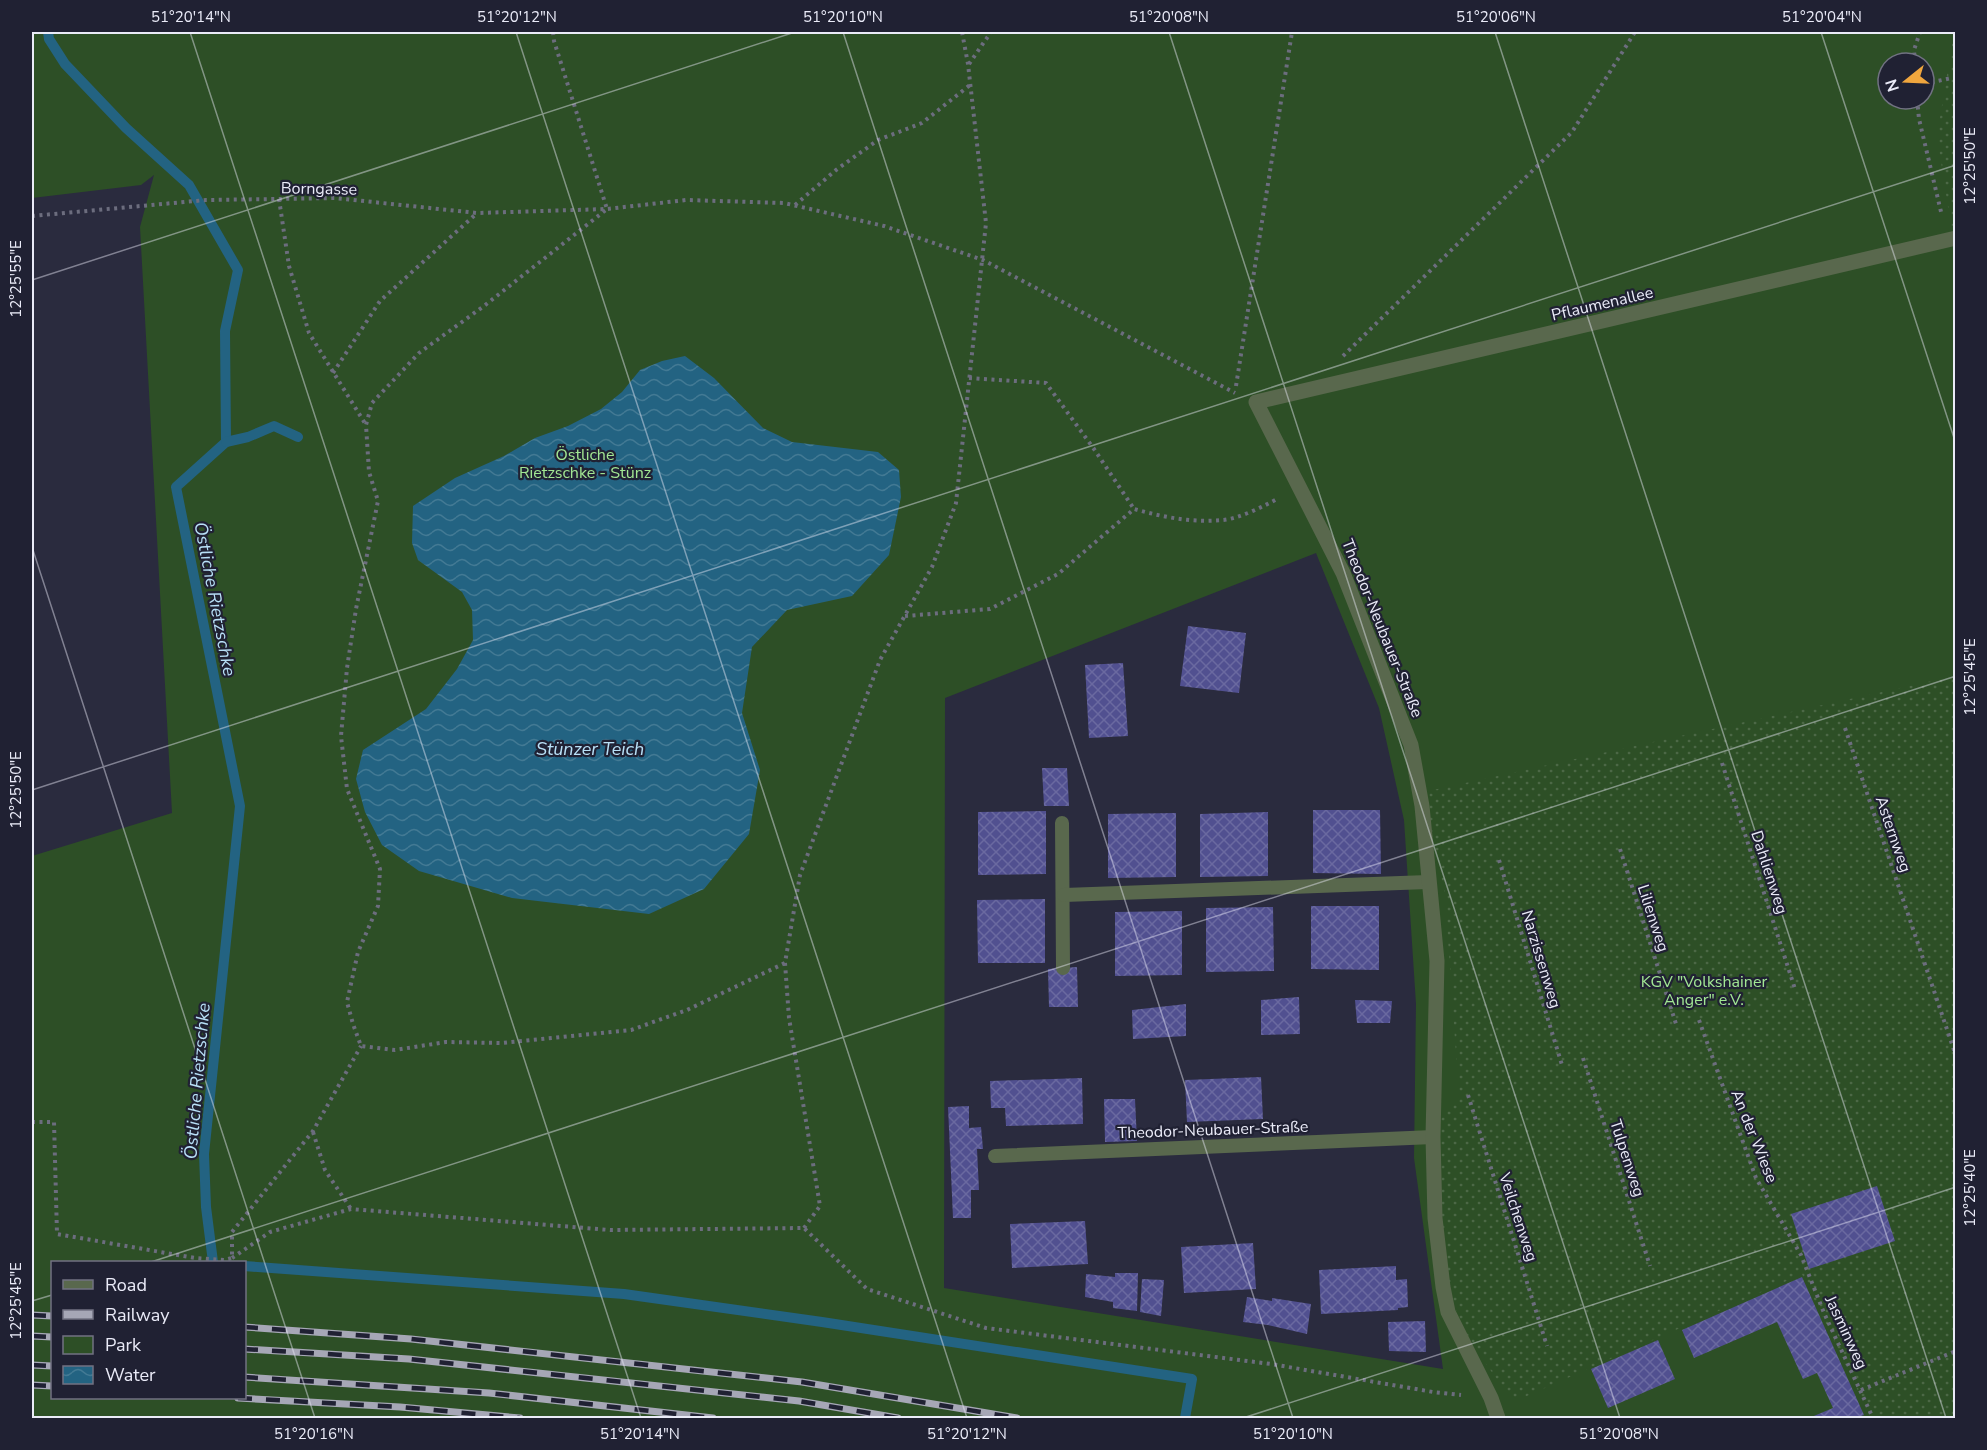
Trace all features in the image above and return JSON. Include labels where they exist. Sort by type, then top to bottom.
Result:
[{"type":"street","name":"Pflaumenallee","points":[[1256,402],[1952,239]]},
{"type":"street","name":"Theodor-Neubauer-Straße","points":[[1256,402],[1343,573],[1411,745],[1422,806],[1437,961],[1433,1137],[1435,1218],[1443,1287],[1448,1312],[1491,1398],[1498,1419]]},
{"type":"lane","points":[[1062,823],[1064,968]]},
{"type":"lane","points":[[1064,895],[1428,882]]},
{"type":"lane","name":"Theodor-Neubauer-Straße","points":[[996,1156],[1433,1137]]},
{"type":"path","points":[[362,1047],[352,1024],[347,1002],[358,952],[378,906],[380,869],[347,789],[342,736],[347,668],[356,609],[378,501],[369,472],[366,425],[372,403],[419,353],[484,306],[607,209],[554,40],[554,32]]},
{"type":"path","points":[[804,1228],[820,1206],[789,1018],[785,963],[800,875],[880,660],[932,567],[956,503],[986,223],[971,84],[962,32]]},
{"type":"path","points":[[968,64],[991,32]]},
{"type":"path","name":"Borngasse","points":[[32,216],[206,200],[335,198],[477,213],[607,209],[687,200],[784,203],[884,226],[983,260],[1235,393],[1292,32]]},
{"type":"path","points":[[1340,359],[1572,132],[1635,32]]},
{"type":"path","points":[[1914,51],[1920,32]]},
{"type":"path","points":[[1936,81],[1956,77]]},
{"type":"path","points":[[795,205],[836,170],[878,140],[922,123],[971,84]]},
{"type":"path","points":[[1918,111],[1952,239]]},
{"type":"path","points":[[279,199],[289,266],[309,333],[366,425]]},
{"type":"path","points":[[333,373],[380,301],[477,213]]},
{"type":"path","points":[[969,378],[1046,383],[1134,509],[1177,520],[1224,520],[1265,506],[1300,487]]},
{"type":"path","points":[[904,616],[990,609],[1058,574],[1134,509]]},
{"type":"path","name":"Asternweg","points":[[1845,728],[1956,1056]]},
{"type":"path","name":"Dahlienweg","points":[[1722,763],[1795,989]]},
{"type":"path","name":"Lilienweg","points":[[1620,849],[1677,1028]]},
{"type":"path","name":"Narzissenweg","points":[[1499,860],[1562,1065]]},
{"type":"path","points":[[362,1047],[395,1050],[446,1042],[502,1043],[631,1030],[687,1010],[785,963]]},
{"type":"path","name":"An der Wiese","points":[[1699,1020],[1756,1178],[1801,1255]]},
{"type":"path","points":[[232,1258],[232,1232],[313,1131],[362,1047]]},
{"type":"path","name":"Tulpenweg","points":[[1583,1058],[1650,1266]]},
{"type":"path","name":"Veilchenweg","points":[[1468,1095],[1547,1346]]},
{"type":"path","points":[[32,1122],[54,1122],[57,1234],[199,1260],[224,1260],[232,1258],[270,1232],[351,1209],[610,1230],[804,1228],[867,1289],[986,1328],[1271,1364],[1433,1392],[1491,1398]]},
{"type":"path","points":[[313,1131],[325,1170],[351,1209]]},
{"type":"path","name":"Jasminweg","points":[[1801,1255],[1824,1313],[1873,1419]]},
{"type":"path","points":[[1861,1390],[1956,1351]]},
{"type":"green space","name":"Östliche Rietzschke - Stünz","points":[[32,32],[1955,32],[1955,1418],[32,1418],[32,856],[172,813],[140,227],[154,175],[141,185],[32,198]],"holes":[[[1316,553],[1379,708],[1404,820],[1416,1004],[1414,1158],[1443,1369],[944,1288],[945,698]]]},
{"type":"green space","points":[[1954,32],[1956,225],[1951,226],[1937,136]]},
{"type":"green space","name":"KGV \"Volkshainer Anger\" e.V.","points":[[1955,676],[1955,1418],[1871,1418],[1802,1274],[1513,1402],[1467,1337],[1444,1279],[1433,1128],[1459,1098],[1445,895],[1424,792]]},
{"type":"water","name":"Stünzer Teich","points":[[685,356],[714,378],[763,428],[792,442],[878,452],[899,470],[901,497],[889,555],[852,596],[787,610],[752,647],[742,713],[760,770],[749,834],[704,889],[649,914],[512,898],[419,871],[382,845],[365,812],[356,779],[363,750],[426,709],[457,669],[473,640],[472,610],[462,592],[418,560],[412,543],[413,506],[455,478],[504,456],[535,438],[568,426],[601,409],[622,392],[640,370],[662,361]]},
{"type":"building","points":[[1188,626],[1246,633],[1239,693],[1180,686]]},
{"type":"building","points":[[1123,663],[1128,736],[1089,738],[1085,665]]},
{"type":"building","points":[[1042,768],[1067,768],[1069,806],[1044,806]]},
{"type":"building","points":[[1313,810],[1380,810],[1381,874],[1313,873]]},
{"type":"building","points":[[1046,811],[1046,874],[978,875],[978,812]]},
{"type":"building","points":[[1268,812],[1268,876],[1200,877],[1200,814]]},
{"type":"building","points":[[1176,813],[1176,877],[1108,878],[1108,814]]},
{"type":"building","points":[[1045,899],[1045,963],[978,963],[977,900]]},
{"type":"building","points":[[1311,906],[1379,906],[1379,970],[1311,969]]},
{"type":"building","points":[[1273,907],[1274,971],[1206,972],[1206,908]]},
{"type":"building","points":[[1182,911],[1182,975],[1115,976],[1115,912]]},
{"type":"building","points":[[1077,967],[1078,1007],[1049,1007],[1048,969]]},
{"type":"building","points":[[1299,997],[1300,1034],[1261,1035],[1261,1000]]},
{"type":"building","points":[[1355,1000],[1392,1001],[1390,1023],[1357,1023]]},
{"type":"building","points":[[1186,1004],[1186,1036],[1133,1039],[1132,1010]]},
{"type":"building","points":[[1261,1077],[1263,1119],[1187,1122],[1185,1080]]},
{"type":"building","points":[[1082,1078],[1083,1124],[1006,1126],[1005,1108],[991,1108],[990,1081]]},
{"type":"building","points":[[1104,1099],[1135,1099],[1137,1141],[1105,1142]]},
{"type":"building","points":[[969,1106],[969,1128],[981,1127],[983,1149],[977,1149],[979,1190],[971,1190],[971,1218],[953,1218],[948,1107]]},
{"type":"building","points":[[1877,1186],[1895,1241],[1809,1269],[1791,1214]]},
{"type":"building","points":[[1085,1221],[1088,1264],[1012,1268],[1010,1224]]},
{"type":"building","points":[[1253,1243],[1256,1289],[1184,1293],[1181,1247]]},
{"type":"building","points":[[1396,1266],[1396,1280],[1407,1279],[1408,1307],[1398,1308],[1398,1310],[1321,1314],[1319,1270]]},
{"type":"building","points":[[1115,1273],[1138,1273],[1137,1311],[1113,1308],[1113,1302],[1085,1297],[1086,1274],[1115,1277]]},
{"type":"building","points":[[1802,1277],[1864,1415],[1856,1418],[1809,1418],[1833,1408],[1817,1373],[1803,1379],[1777,1322],[1694,1358],[1682,1330]]},
{"type":"building","points":[[1142,1279],[1164,1280],[1161,1316],[1140,1312]]},
{"type":"building","points":[[1247,1297],[1311,1304],[1307,1334],[1243,1322]]},
{"type":"building","points":[[1425,1321],[1426,1352],[1389,1351],[1388,1322]]},
{"type":"building","points":[[1658,1340],[1675,1379],[1608,1408],[1591,1369]]},
{"type":"waterway","name":"Östliche Rietzschke","points":[[48,32],[49,39],[65,64],[126,128],[189,185],[238,270],[225,331],[226,442],[176,487],[240,806],[204,1154],[206,1207],[213,1261]]},
{"type":"waterway","points":[[226,442],[248,437],[274,426],[298,437]]},
{"type":"waterway","points":[[246,1266],[624,1294],[1192,1379],[1185,1418]]},
{"type":"railway","points":[[32,1315],[51,1316]]},
{"type":"railway","points":[[246,1327],[411,1339],[802,1382],[1017,1418]]},
{"type":"railway","points":[[32,1336],[51,1337]]},
{"type":"railway","points":[[246,1349],[409,1359],[799,1401],[898,1418]]},
{"type":"railway","points":[[32,1365],[51,1366]]},
{"type":"railway","points":[[246,1377],[489,1393],[713,1418]]},
{"type":"railway","points":[[32,1385],[51,1386]]},
{"type":"railway","points":[[246,1398],[400,1407],[520,1418]]}]
